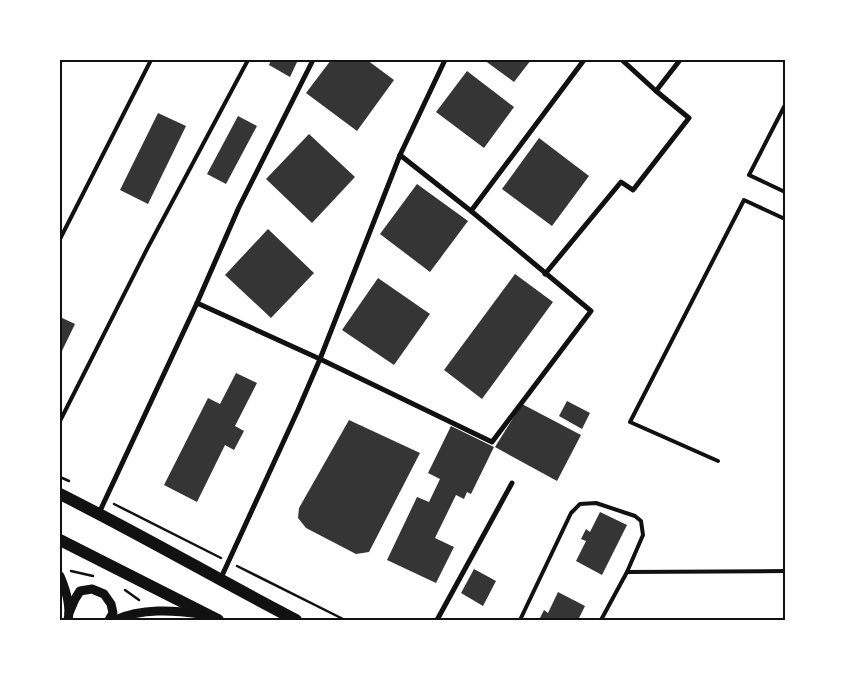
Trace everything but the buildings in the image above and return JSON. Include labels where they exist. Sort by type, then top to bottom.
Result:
[{"type":"main road","points":[[60,494],[99,513],[220,581],[296,620]]},
{"type":"main road","points":[[60,540],[214,618]]},
{"type":"street","points":[[99,513],[197,303],[239,207],[313,60]]},
{"type":"street","points":[[220,581],[320,359],[400,155],[445,60]]},
{"type":"street","points":[[471,211],[584,60]]},
{"type":"street","points":[[545,274],[621,182],[633,190],[689,118],[622,60]]},
{"type":"street","points":[[656,90],[680,60]]},
{"type":"street","points":[[197,303],[320,359],[492,442],[591,311],[471,211],[400,155]]},
{"type":"street","points":[[437,620],[512,483]]},
{"type":"street","points":[[60,576],[65,588],[69,617]]},
{"type":"street","points":[[69,617],[74,599],[80,591],[92,589],[104,594],[111,604],[113,613],[109,620]]},
{"type":"street","points":[[115,620],[126,616],[158,611],[180,611],[214,618]]},
{"type":"lane","points":[[60,240],[152,60]]},
{"type":"lane","points":[[60,421],[147,249],[248,60]]},
{"type":"lane","points":[[785,105],[749,175],[785,192]]},
{"type":"lane","points":[[718,461],[630,422],[744,200],[785,219]]},
{"type":"lane","points":[[520,620],[571,513],[580,504],[589,502],[635,516],[641,521],[643,535],[627,572],[601,620]]},
{"type":"lane","points":[[627,572],[785,571]]},
{"type":"path","points":[[60,477],[75,484]]},
{"type":"path","points":[[105,500],[345,620]]},
{"type":"path","points":[[69,571],[95,576]]},
{"type":"path","points":[[118,586],[158,611]]}]
